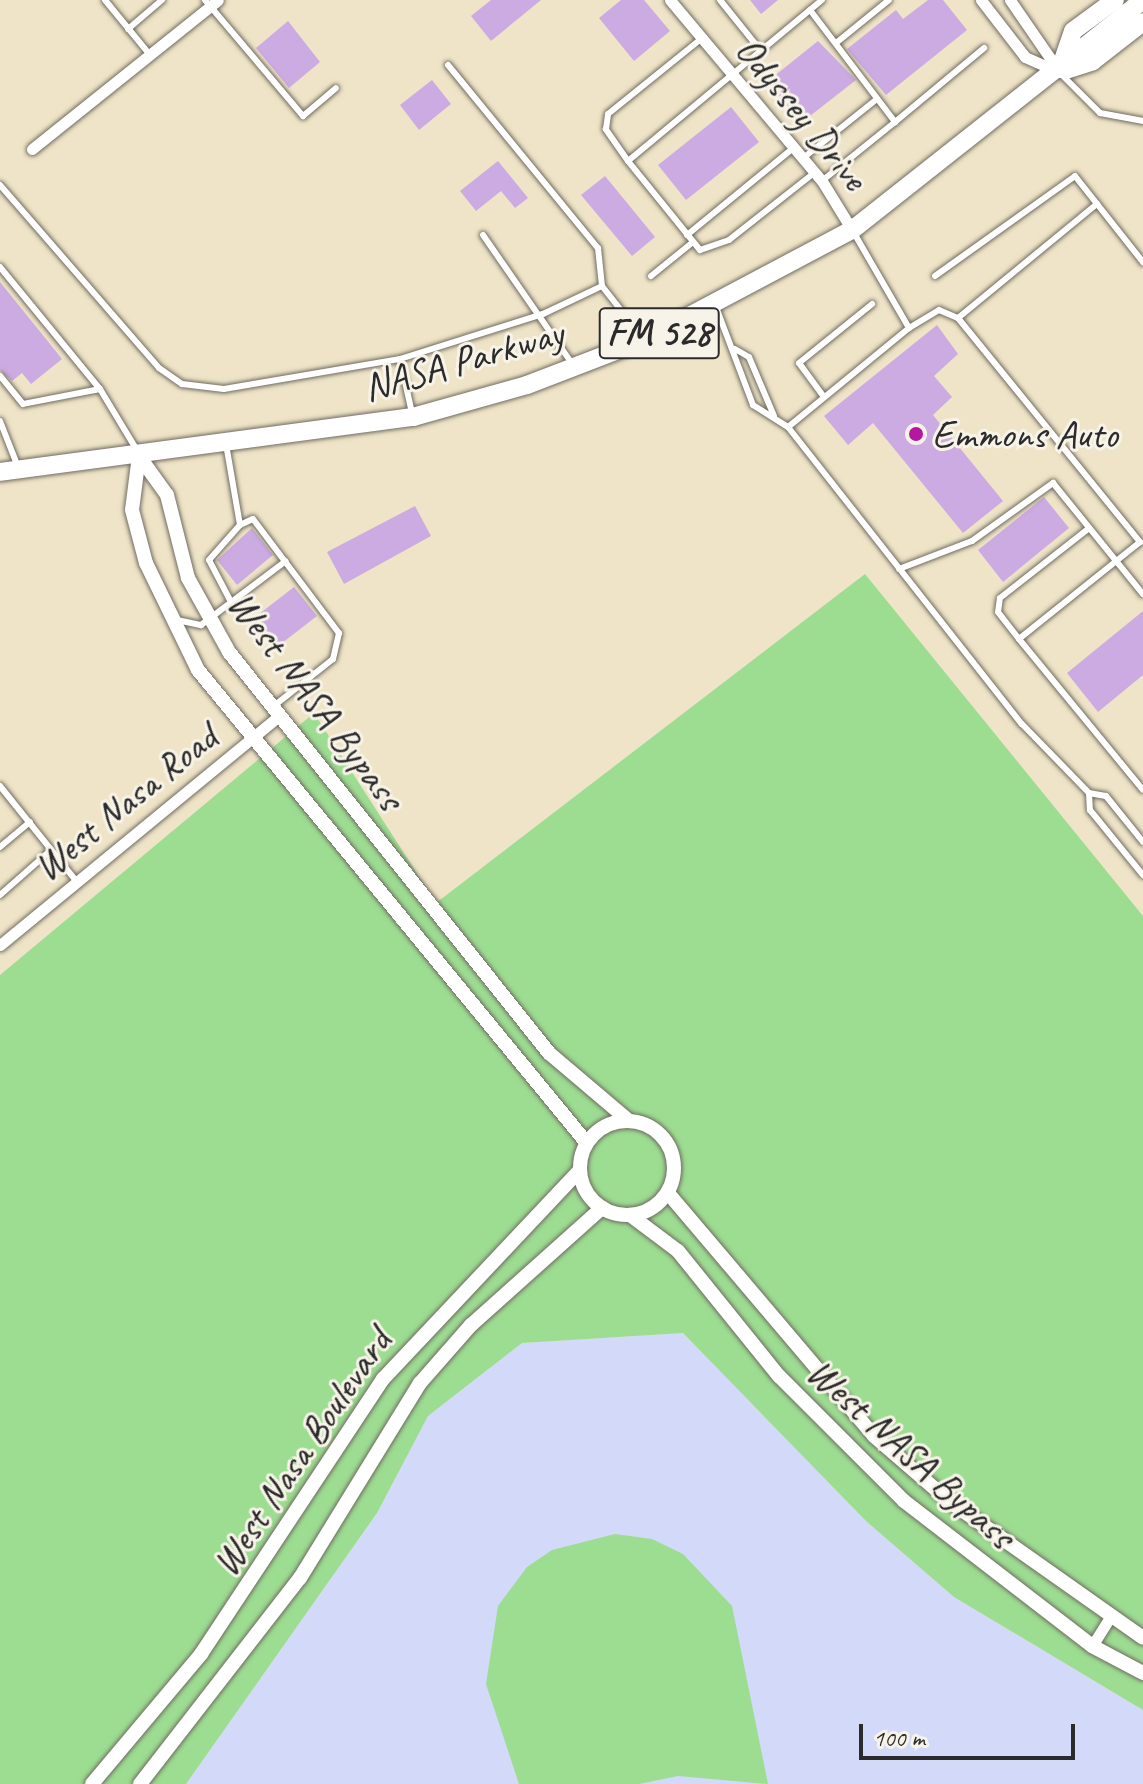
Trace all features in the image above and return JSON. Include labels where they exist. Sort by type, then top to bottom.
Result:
[{"type":"main road","points":[[1060,72],[1073,31],[1115,0]]},
{"type":"main road","name":"NASA Parkway","points":[[139,456],[413,417],[575,368],[644,340],[716,307],[852,230],[1060,72],[1143,0]]},
{"type":"main road","name":"NASA Parkway","points":[[1060,72],[1093,61],[1143,22]]},
{"type":"main road","name":"FM 528","points":[[0,472],[139,456]]},
{"type":"street","name":"Odyssey Drive","points":[[670,0],[818,177],[852,230]]},
{"type":"street","points":[[981,0],[1025,57],[1060,72]]},
{"type":"street","points":[[1010,0],[1060,72]]},
{"type":"street","points":[[32,149],[211,2]]},
{"type":"street","name":"West NASA Bypass","points":[[139,456],[132,510],[168,616],[198,670],[586,1142]]},
{"type":"street","name":"West NASA Bypass","points":[[139,456],[167,495],[176,544],[209,619],[277,710],[549,1053],[628,1120],[668,1144],[674,1176],[668,1193],[874,1436],[1109,1619],[1143,1638]]},
{"type":"street","name":"West Nasa Road","points":[[0,945],[254,738],[277,710]]},
{"type":"street","points":[[602,1208],[579,1171],[586,1142],[628,1120]]},
{"type":"street","name":"West Nasa Boulevard","points":[[92,1784],[201,1654],[383,1379],[579,1171]]},
{"type":"street","points":[[630,1215],[668,1193]]},
{"type":"street","name":"West NASA Bypass","points":[[602,1208],[630,1215],[678,1251],[779,1376],[904,1501],[1092,1646],[1143,1673]]},
{"type":"street","name":"West Nasa Boulevard","points":[[140,1784],[300,1578],[420,1383],[471,1325],[602,1208]]},
{"type":"street","points":[[1092,1646],[1109,1619]]},
{"type":"lane","points":[[105,0],[150,55]]},
{"type":"lane","points":[[128,29],[162,0]]},
{"type":"lane","points":[[720,0],[761,51]]},
{"type":"lane","points":[[628,161],[822,0]]},
{"type":"lane","points":[[836,43],[889,0]]},
{"type":"lane","points":[[211,2],[303,116],[336,88]]},
{"type":"lane","points":[[810,10],[895,122]]},
{"type":"lane","points":[[701,39],[608,114],[606,129],[700,250],[729,240],[818,177],[895,122],[984,48]]},
{"type":"lane","points":[[448,65],[598,248],[602,286],[644,340]]},
{"type":"lane","points":[[1060,72],[1095,111],[1143,121]]},
{"type":"lane","points":[[802,159],[877,99]]},
{"type":"lane","points":[[687,235],[792,149]]},
{"type":"lane","points":[[935,276],[1075,176],[1143,262]]},
{"type":"lane","points":[[0,185],[139,347],[182,384],[224,389],[400,359],[543,314],[602,286]]},
{"type":"lane","points":[[958,318],[1097,204]]},
{"type":"lane","points":[[852,230],[909,328]]},
{"type":"lane","points":[[483,235],[543,314],[575,368]]},
{"type":"lane","points":[[651,276],[693,242]]},
{"type":"lane","points":[[0,267],[100,389],[139,456]]},
{"type":"lane","points":[[824,397],[799,363],[872,304]]},
{"type":"lane","points":[[716,307],[735,349],[753,405],[788,427],[1022,724],[1089,793],[1106,796],[1143,842]]},
{"type":"lane","points":[[788,427],[909,328],[939,310],[958,318],[1142,540],[1019,639]]},
{"type":"lane","points":[[735,349],[749,357],[774,416]]},
{"type":"lane","points":[[400,359],[413,417]]},
{"type":"lane","points":[[0,376],[23,404],[100,389]]},
{"type":"lane","points":[[0,392],[8,386]]},
{"type":"lane","points":[[0,421],[19,470]]},
{"type":"lane","points":[[226,444],[240,525]]},
{"type":"lane","points":[[899,569],[972,541],[1044,485],[1061,490],[1088,529],[1143,594]]},
{"type":"lane","points":[[231,602],[209,560],[240,525],[253,519],[334,621],[339,649],[277,710]]},
{"type":"lane","points":[[1088,529],[1000,598],[998,612],[1143,790]]},
{"type":"lane","points":[[168,616],[195,626],[209,619],[286,561]]},
{"type":"lane","points":[[0,786],[77,882]]},
{"type":"lane","points":[[1089,793],[1090,810],[1143,875]]},
{"type":"lane","points":[[0,847],[30,822]]},
{"type":"lane","points":[[0,895],[51,850]]},
{"type":"shaded area","points":[[683,1333],[866,1521],[954,1597],[1143,1710],[1143,1784],[186,1784],[377,1513],[428,1416],[522,1343]]},
{"type":"green space","points":[[865,574],[1143,916],[1143,1710],[954,1597],[866,1521],[683,1333],[522,1343],[428,1416],[377,1513],[186,1784],[0,1784],[0,975],[314,713],[436,903]]},
{"type":"green space","points":[[615,1534],[652,1539],[683,1554],[732,1606],[768,1784],[678,1776],[639,1784],[519,1784],[486,1684],[498,1606],[527,1567],[552,1550]]},
{"type":"building","points":[[491,0],[541,0],[491,41],[471,16]]},
{"type":"building","points":[[621,0],[644,0],[670,31],[634,61],[599,18]]},
{"type":"building","points":[[750,0],[778,0],[761,14]]},
{"type":"building","points":[[928,0],[943,0],[967,30],[886,95],[847,49],[896,10],[903,19]]},
{"type":"building","points":[[288,21],[320,62],[289,88],[256,48]]},
{"type":"building","points":[[818,41],[856,80],[801,123],[768,81]]},
{"type":"building","points":[[432,80],[451,104],[419,130],[400,105]]},
{"type":"building","points":[[731,107],[759,142],[686,200],[658,165]]},
{"type":"building","points":[[498,161],[528,198],[515,208],[501,191],[476,211],[460,191]]},
{"type":"building","points":[[605,176],[655,237],[632,256],[581,195]]},
{"type":"building","points":[[0,282],[62,359],[31,384],[22,373],[12,381],[0,370]]},
{"type":"building","name":"Emmons Auto","points":[[937,325],[958,354],[934,376],[952,397],[933,415],[1003,501],[963,533],[873,423],[848,445],[824,416]]},
{"type":"building","points":[[1044,497],[1069,528],[1003,582],[978,550]]},
{"type":"building","points":[[415,506],[431,536],[344,584],[327,552]]},
{"type":"building","points":[[252,528],[273,555],[237,585],[217,560]]},
{"type":"building","points":[[294,587],[317,616],[273,650],[250,621]]},
{"type":"building","points":[[1143,611],[1143,675],[1098,712],[1067,673]]},
{"type":"place","name":"Emmons Auto","points":[[916,434]]}]
